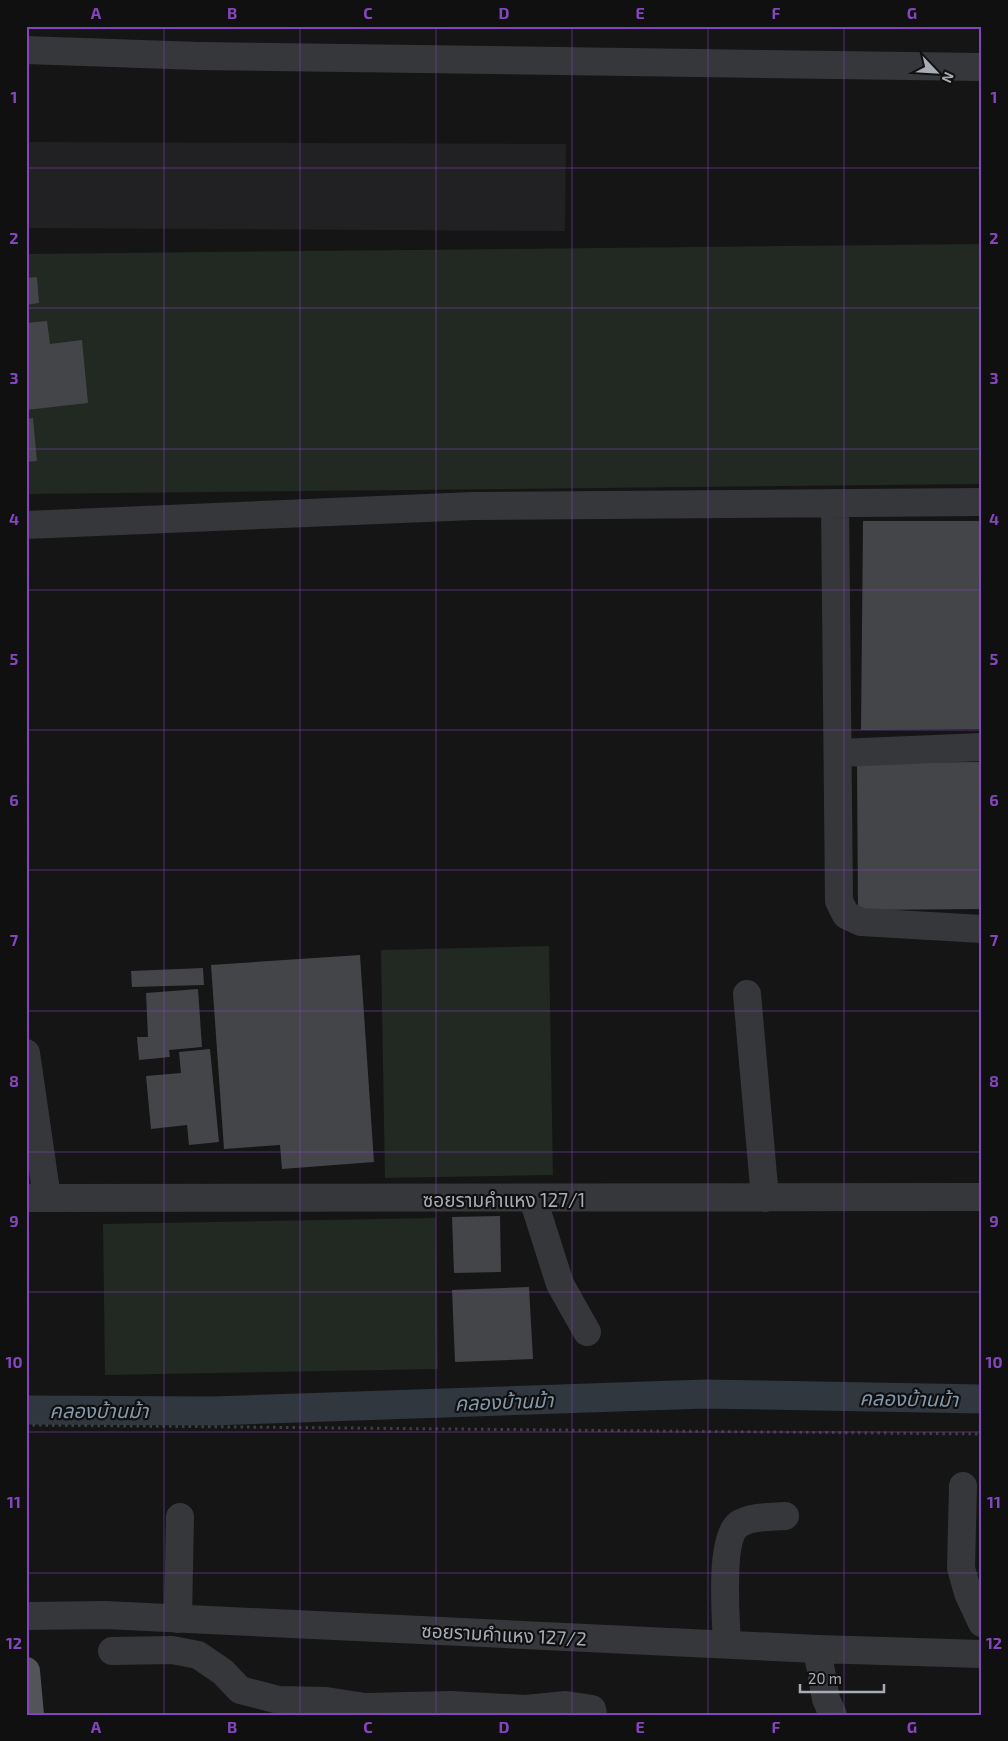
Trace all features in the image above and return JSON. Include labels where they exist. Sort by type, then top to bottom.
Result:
[{"type":"main road","points":[[26,1671],[30,1715]]},
{"type":"street","points":[[26,50],[199,56],[982,67]]},
{"type":"street","points":[[26,525],[473,506],[982,502]]},
{"type":"street","points":[[835,503],[839,900],[846,915],[861,922],[982,928]]},
{"type":"street","points":[[839,753],[982,747]]},
{"type":"street","points":[[747,994],[766,1198]]},
{"type":"street","points":[[26,1053],[37,1198]]},
{"type":"street","name":"ซอยรามคำแหง 127/1","points":[[37,1198],[533,1199],[982,1197]]},
{"type":"street","points":[[533,1199],[560,1284],[587,1332]]},
{"type":"street","points":[[963,1486],[961,1568],[968,1593],[982,1623]]},
{"type":"street","points":[[726,1644],[726,1556],[732,1534],[739,1524],[754,1519],[785,1516]]},
{"type":"street","points":[[178,1619],[180,1517]]},
{"type":"street","name":"ซอยรามคำแหง 127/2","points":[[26,1616],[106,1615],[817,1649],[981,1645]]},
{"type":"street","points":[[817,1649],[826,1699],[833,1715]]},
{"type":"street","points":[[112,1651],[172,1650],[198,1656],[223,1672],[240,1690],[279,1700],[326,1700],[365,1707],[451,1705],[525,1709],[566,1705],[592,1709],[593,1715]]},
{"type":"path","points":[[26,1425],[982,1434]]},
{"type":"shaded area","points":[[26,142],[566,144],[565,231],[26,228]]},
{"type":"shaded area","points":[[982,244],[982,484],[26,494],[26,254]]},
{"type":"shaded area","points":[[549,946],[553,1175],[385,1178],[381,950]]},
{"type":"shaded area","points":[[436,1218],[438,1369],[105,1375],[103,1224]]},
{"type":"building","points":[[37,277],[39,303],[26,305],[26,278]]},
{"type":"building","points":[[47,321],[50,344],[82,340],[88,403],[26,410],[26,323]]},
{"type":"building","points":[[33,418],[37,461],[26,462],[26,419]]},
{"type":"building","points":[[863,521],[982,521],[982,729],[861,730]]},
{"type":"building","points":[[982,762],[982,909],[858,910],[857,763]]},
{"type":"building","points":[[360,955],[374,1162],[282,1169],[280,1145],[224,1149],[211,965]]},
{"type":"building","points":[[203,968],[204,985],[132,987],[131,971]]},
{"type":"building","points":[[198,989],[202,1047],[169,1050],[170,1057],[139,1060],[137,1037],[148,1037],[146,993]]},
{"type":"building","points":[[210,1049],[219,1142],[189,1145],[187,1125],[151,1129],[146,1076],[181,1073],[179,1052]]},
{"type":"building","points":[[500,1216],[501,1272],[454,1273],[452,1217]]},
{"type":"building","points":[[529,1287],[533,1359],[455,1362],[452,1290]]},
{"type":"waterway","name":"คลองบ้านม้า","points":[[26,1410],[212,1411],[705,1394],[982,1399]]}]
